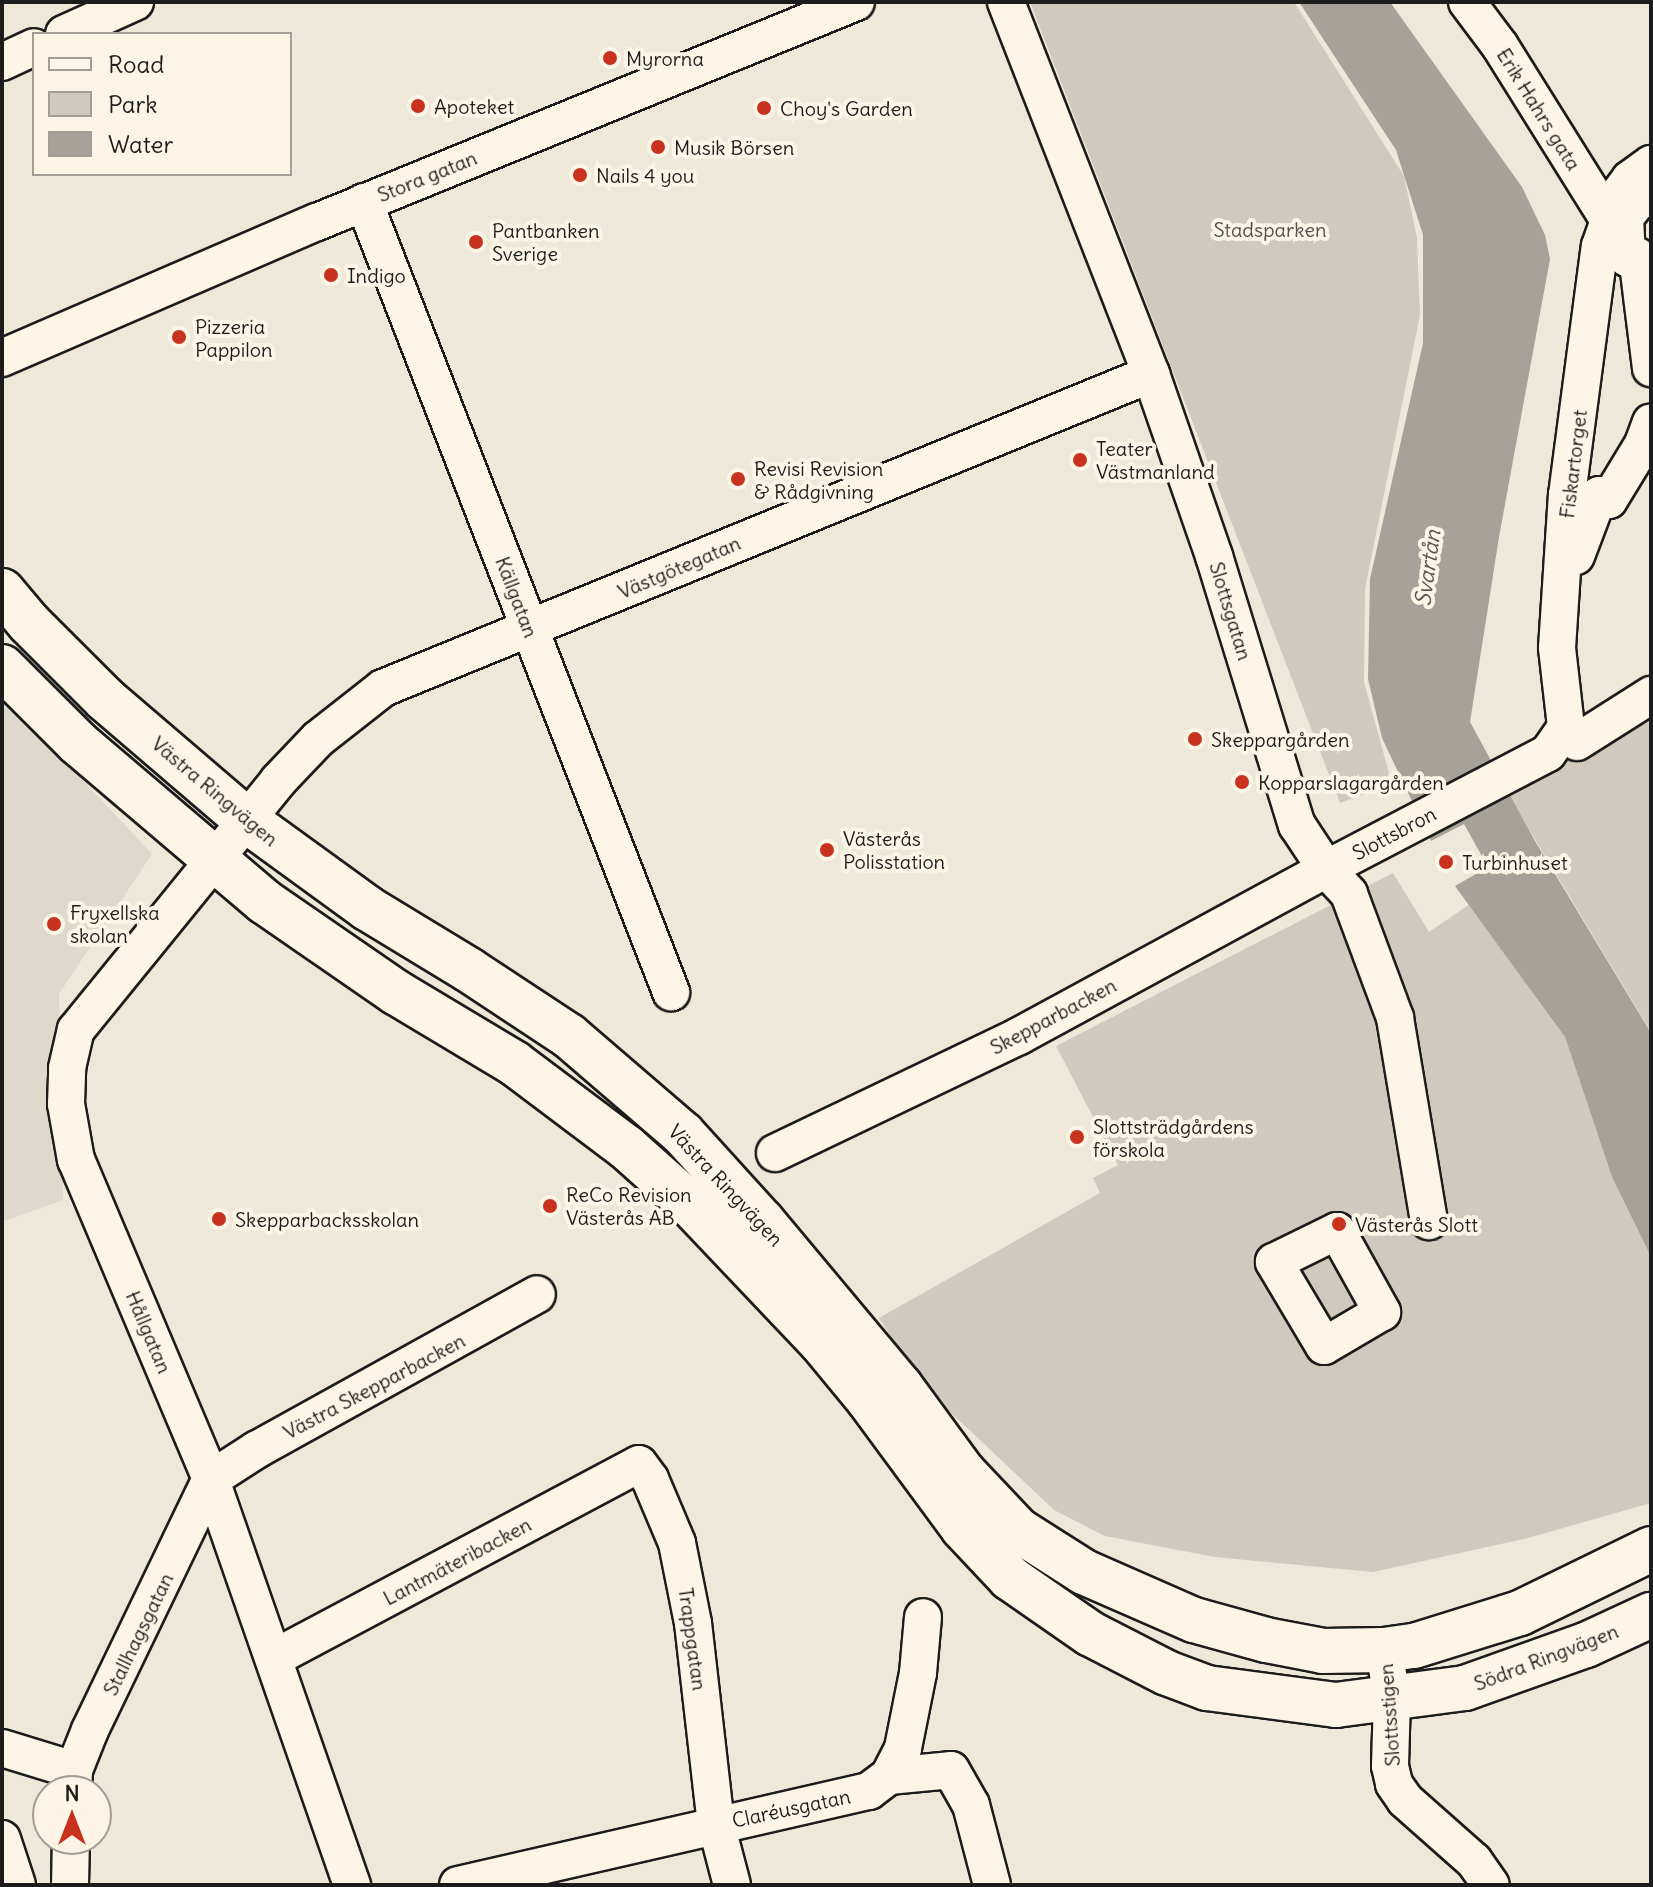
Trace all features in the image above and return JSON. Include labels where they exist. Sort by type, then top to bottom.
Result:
[{"type":"main road","name":"Västra Ringvägen","points":[[3,594],[105,699],[246,820],[367,908],[569,1036],[683,1134],[762,1221],[900,1386],[963,1472],[1018,1530],[1084,1572],[1194,1620],[1266,1640],[1323,1651],[1384,1650]]},
{"type":"main road","name":"Västra Ringvägen","points":[[2,667],[78,743],[265,902],[397,993],[464,1030],[583,1112],[690,1204],[821,1342],[868,1399],[963,1528],[1010,1578],[1091,1634],[1167,1673],[1207,1688],[1336,1705],[1392,1698]]},
{"type":"main road","points":[[1384,1650],[1414,1646],[1520,1613],[1651,1549]]},
{"type":"main road","name":"Södra Ringvägen","points":[[1392,1698],[1465,1688],[1586,1645],[1651,1615]]},
{"type":"street","points":[[68,32],[135,2]]},
{"type":"street","name":"Stora gatan","points":[[2,358],[364,202],[856,2]]},
{"type":"street","name":"Slottsgatan","points":[[1006,2],[1151,374],[1214,556],[1297,825],[1326,869],[1349,894],[1395,1018],[1429,1221]]},
{"type":"street","name":"Erik Hahrs gata","points":[[1467,2],[1500,46],[1608,219]]},
{"type":"street","name":"Fiskartorget","points":[[1564,711],[1557,648],[1567,495],[1600,246],[1618,195],[1630,179],[1651,164]]},
{"type":"street","points":[[1651,199],[1648,189],[1625,217],[1627,258],[1637,256],[1651,368]]},
{"type":"street","name":"Källgatan","points":[[364,202],[671,992]]},
{"type":"street","name":"Västgötegatan","points":[[246,820],[318,739],[383,688],[1151,374]]},
{"type":"street","name":"Fiskartorget","points":[[1651,422],[1643,444],[1609,500],[1599,495],[1576,549],[1577,742],[1651,695]]},
{"type":"street","name":"Slottsbron","points":[[1326,869],[1548,753],[1566,727],[1564,711]]},
{"type":"street","name":"Hållgatan","points":[[246,820],[76,1030],[67,1068],[66,1104],[76,1160],[211,1479],[352,1885]]},
{"type":"street","name":"Skepparbacken","points":[[775,1153],[1019,1036],[1326,869]]},
{"type":"street","name":"Västra Skepparbacken","points":[[211,1479],[256,1450],[537,1294]]},
{"type":"street","name":"Lantmäteribacken","points":[[274,1658],[639,1464]]},
{"type":"street","name":"Trappgatan","points":[[639,1464],[650,1479],[677,1543],[693,1623],[716,1824]]},
{"type":"street","name":"Stallhagsgatan","points":[[75,1775],[211,1479]]},
{"type":"street","points":[[889,1776],[903,1748],[918,1673],[923,1617]]},
{"type":"street","name":"Slottsstigen","points":[[1384,1650],[1392,1698],[1390,1766],[1394,1784],[1405,1800],[1474,1861],[1491,1885]]},
{"type":"street","points":[[2,1748],[62,1775]]},
{"type":"street","points":[[889,1776],[951,1770],[971,1805],[992,1885]]},
{"type":"street","name":"Claréusgatan","points":[[458,1885],[869,1791],[889,1776]]},
{"type":"street","name":"Claréusgatan","points":[[716,1824],[732,1885]]},
{"type":"street","points":[[2,1839],[17,1885]]},
{"type":"street","points":[[70,1885],[71,1855]]},
{"type":"shaded area","name":"Fryxellska skolan","points":[[2,694],[152,854],[59,994],[63,1200],[2,1222]]},
{"type":"green space","name":"Stadsparken","points":[[1030,2],[1294,2],[1404,176],[1417,238],[1420,315],[1365,589],[1364,682],[1392,784],[1340,803]]},
{"type":"green space","points":[[1651,721],[1651,1032],[1506,791]]},
{"type":"green space","points":[[1393,873],[1429,932],[1470,904],[1565,1037],[1612,1177],[1651,1257],[1651,1503],[1528,1538],[1373,1572],[1215,1557],[1105,1536],[1054,1510],[922,1385],[879,1318],[1100,1193],[1093,1178],[1118,1165],[1056,1046]]},
{"type":"water","name":"Svartån","points":[[1299,2],[1390,2],[1522,187],[1545,235],[1550,259],[1499,537],[1470,722],[1535,841],[1651,1033],[1651,1257],[1612,1177],[1565,1037],[1455,886],[1488,867],[1464,824],[1431,841],[1382,738],[1368,679],[1370,579],[1423,343],[1423,235],[1396,150]]},
{"type":"place","name":"Myrorna","points":[[610,58]]},
{"type":"place","name":"Apoteket","points":[[418,106]]},
{"type":"place","name":"Choy's Garden","points":[[764,108]]},
{"type":"place","name":"Musik Börsen","points":[[658,147]]},
{"type":"place","name":"Nails 4 you","points":[[580,175]]},
{"type":"place","name":"Pantbanken Sverige","points":[[476,242]]},
{"type":"place","name":"Indigo","points":[[331,275]]},
{"type":"place","name":"Pizzeria Pappilon","points":[[179,337]]},
{"type":"place","name":"Teater Västmanland","points":[[1080,460]]},
{"type":"place","name":"Revisi Revision & Rådgivning","points":[[738,479]]},
{"type":"place","name":"Skeppargården","points":[[1195,739]]},
{"type":"place","name":"Kopparslagargården","points":[[1242,782]]},
{"type":"place","name":"Västerås Polisstation","points":[[827,850]]},
{"type":"place","name":"Turbinhuset","points":[[1446,862]]},
{"type":"place","name":"Fryxellska skolan","points":[[54,924]]},
{"type":"place","name":"Slottsträdgårdens förskola","points":[[1077,1137]]},
{"type":"place","name":"ReCo Revision Västerås AB","points":[[550,1206]]},
{"type":"place","name":"Skepparbacksskolan","points":[[219,1219]]},
{"type":"place","name":"Västerås Slott","points":[[1339,1224]]}]
